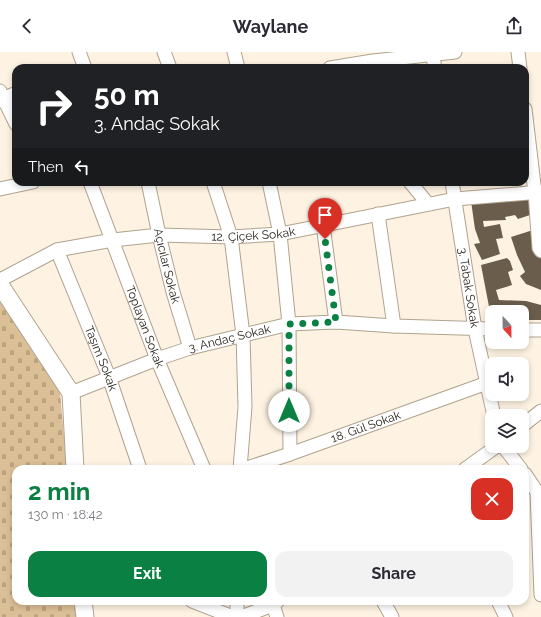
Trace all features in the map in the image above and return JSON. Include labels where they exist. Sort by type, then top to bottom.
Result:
[{"type":"street","points":[[79,52],[84,64]]},
{"type":"street","points":[[164,52],[168,64]]},
{"type":"street","points":[[234,52],[237,64]]},
{"type":"street","points":[[350,64],[371,60],[389,60],[432,53],[455,52]]},
{"type":"street","points":[[518,52],[520,64]]},
{"type":"street","points":[[432,53],[434,64]]},
{"type":"street","points":[[389,60],[394,64]]},
{"type":"street","points":[[12,94],[1,97],[12,117]]},
{"type":"street","points":[[529,136],[538,193],[539,248],[541,251]]},
{"type":"street","points":[[0,189],[14,186]]},
{"type":"street","name":"Toplayan Sokak","points":[[92,186],[157,359],[202,465]]},
{"type":"street","name":"Açıcılar Sokak","points":[[149,186],[158,235],[190,348]]},
{"type":"street","points":[[214,186],[231,237],[243,335],[245,406],[240,465]]},
{"type":"street","points":[[270,186],[280,234],[289,324],[290,454]]},
{"type":"street","points":[[413,186],[428,204]]},
{"type":"street","name":"3. Tabak Sokak","points":[[453,186],[475,329],[485,374]]},
{"type":"street","name":"12. Çiçek Sokak","points":[[0,280],[57,250],[113,240],[158,235],[231,237],[280,234],[455,199],[538,193]]},
{"type":"street","points":[[378,214],[394,326]]},
{"type":"street","points":[[323,225],[336,322]]},
{"type":"street","name":"Taşım Sokak","points":[[57,250],[109,377],[139,465]]},
{"type":"street","points":[[0,285],[71,393],[75,465]]},
{"type":"street","name":"3. Andaç Sokak","points":[[71,393],[109,377],[190,348],[289,324],[336,322],[394,326],[485,329]]},
{"type":"street","points":[[529,330],[541,330]]},
{"type":"street","name":"18. Gül Sokak","points":[[256,465],[485,384]]},
{"type":"street","points":[[529,420],[541,411]]},
{"type":"street","points":[[470,465],[487,453]]},
{"type":"street","points":[[509,453],[520,465]]},
{"type":"street","points":[[529,475],[539,495],[541,595]]},
{"type":"street","points":[[84,605],[85,617]]},
{"type":"street","points":[[202,605],[233,617]]},
{"type":"street","points":[[237,617],[238,605]]},
{"type":"street","points":[[385,605],[392,617]]},
{"type":"street","points":[[500,605],[506,617]]},
{"type":"street","points":[[241,617],[276,608]]},
{"type":"green space","points":[[0,300],[60,393],[67,465],[12,465],[12,605],[79,605],[80,617],[0,617]]},
{"type":"building","points":[[531,197],[533,214],[518,219],[515,215],[505,217],[506,220],[483,221],[484,227],[500,224],[503,238],[496,239],[500,254],[482,260],[474,244],[480,243],[475,229],[471,201]]},
{"type":"building","points":[[533,230],[541,258],[541,290],[526,284],[520,276],[525,272],[511,237]]},
{"type":"building","points":[[507,258],[510,261],[513,270],[508,272],[512,285],[496,290],[499,300],[526,301],[541,305],[541,320],[529,320],[529,305],[489,305],[481,265]]},
{"type":"route","points":[[289,411],[289,324],[336,322],[325,239]]}]
